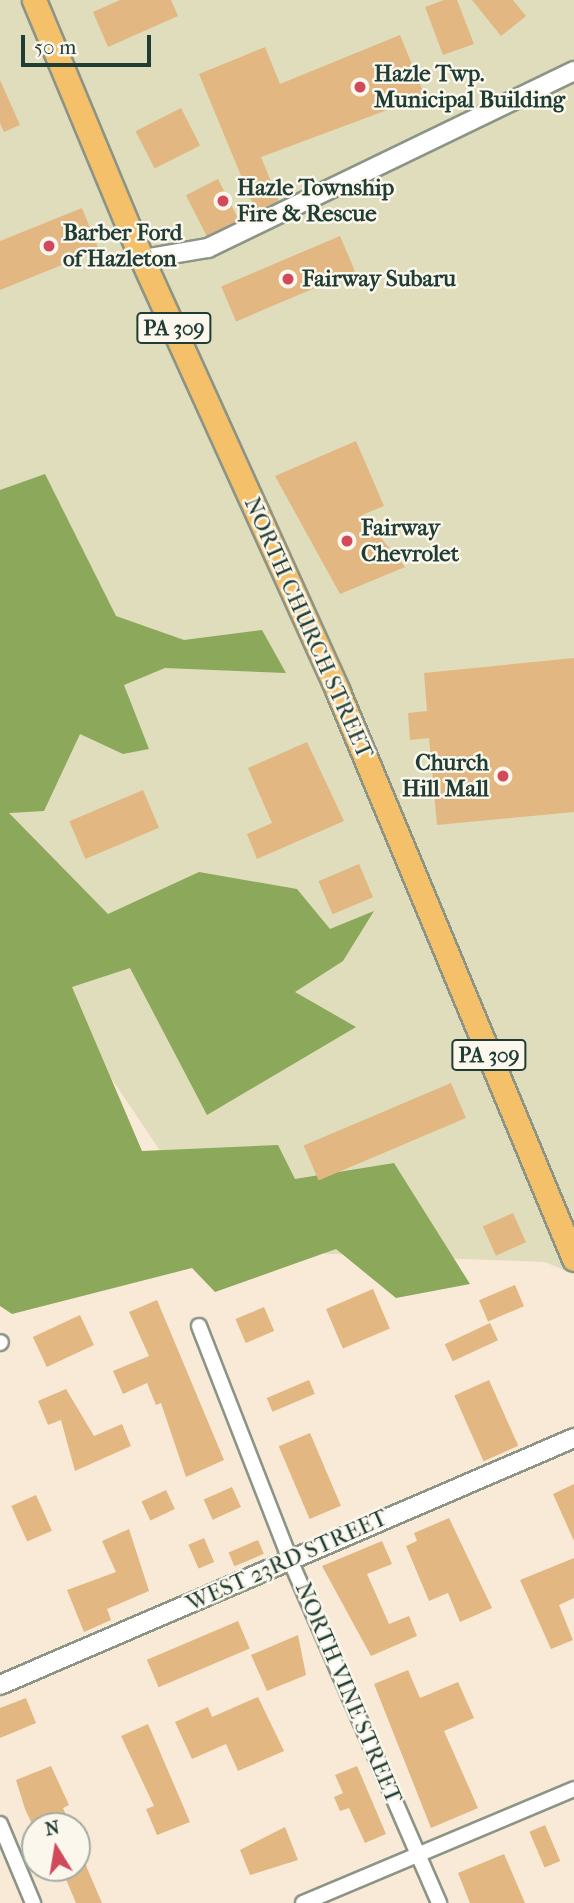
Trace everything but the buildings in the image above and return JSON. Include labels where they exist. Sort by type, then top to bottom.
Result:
[{"type":"main road","name":"NORTH CHURCH STREET","points":[[34,0],[143,259],[338,692],[574,1259]]},
{"type":"street","points":[[143,259],[208,248],[574,71]]},
{"type":"street","name":"NORTH VINE STREET","points":[[199,1326],[290,1560],[439,1903]]},
{"type":"street","name":"WEST 23RD STREET","points":[[0,1685],[574,1438]]},
{"type":"street","points":[[303,1903],[574,1789]]},
{"type":"street","points":[[0,1824],[33,1903]]},
{"type":"shaded area","points":[[0,0],[574,0],[574,1274],[545,1262],[227,1250],[0,913]]},
{"type":"green space","points":[[45,474],[116,616],[184,640],[262,630],[286,673],[165,668],[124,685],[149,749],[123,754],[80,734],[44,811],[9,813],[108,914],[199,872],[297,889],[330,929],[374,911],[343,961],[295,992],[356,1027],[207,1115],[130,968],[72,987],[142,1151],[278,1145],[295,1179],[394,1163],[470,1284],[396,1298],[336,1249],[215,1292],[192,1268],[12,1314],[0,1306],[0,490]]},
{"type":"place","name":"Hazle Twp. Municipal Building","points":[[360,87]]},
{"type":"place","name":"Hazle Township Fire & Rescue","points":[[223,201]]},
{"type":"place","name":"Barber Ford of Hazleton","points":[[49,246]]},
{"type":"place","name":"Fairway Subaru","points":[[288,279]]},
{"type":"place","name":"Fairway Chevrolet","points":[[347,541]]},
{"type":"place","name":"Church Hill Mall","points":[[503,776]]}]
